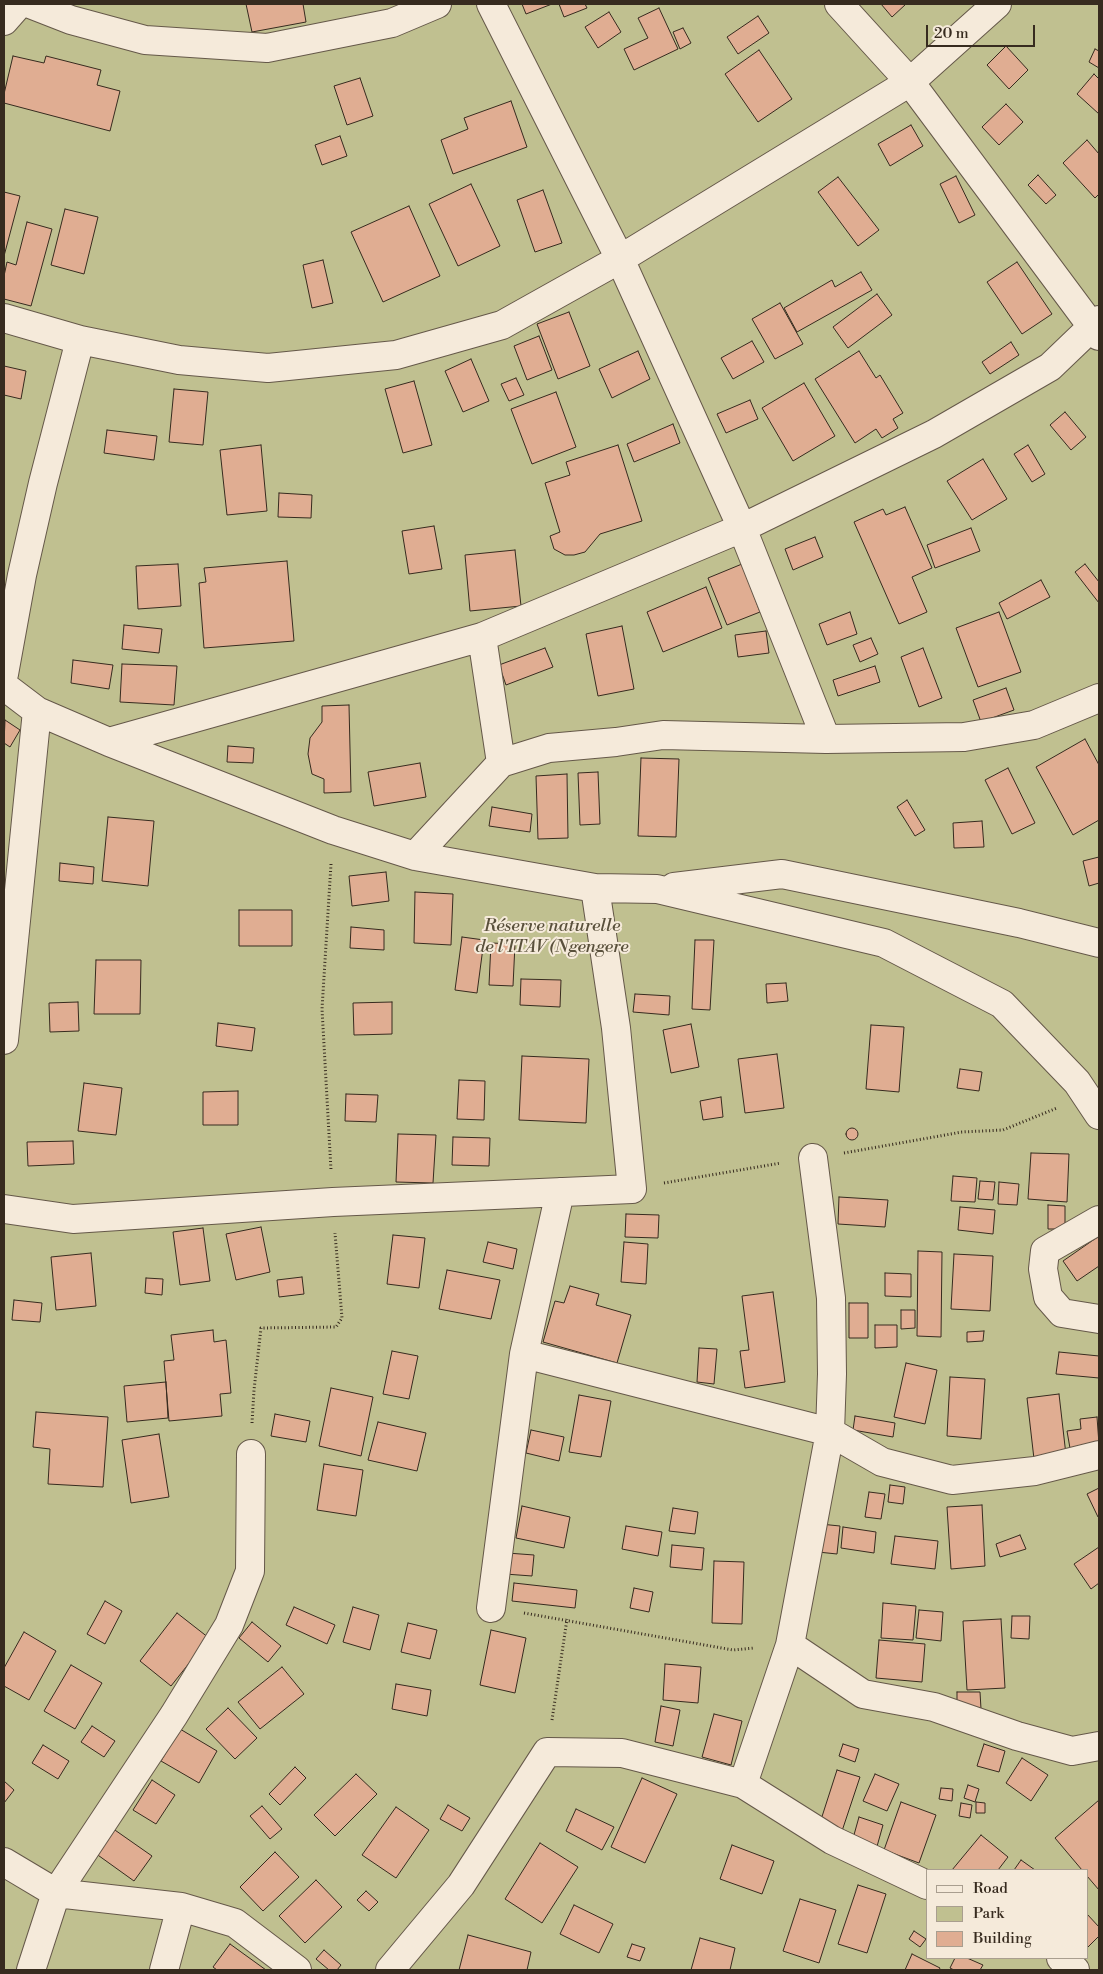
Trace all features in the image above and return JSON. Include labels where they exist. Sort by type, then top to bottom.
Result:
[{"type":"street","points":[[4,21],[19,4]]},
{"type":"street","points":[[30,4],[71,20],[145,40],[267,48],[392,23],[437,4]]},
{"type":"street","points":[[491,4],[620,259],[742,528],[826,739]]},
{"type":"street","points":[[109,742],[482,637],[742,528],[942,429],[1050,367],[1097,327],[910,82],[840,4]]},
{"type":"street","points":[[4,318],[80,340],[179,360],[268,368],[396,355],[502,324],[620,259],[910,82],[997,4]]},
{"type":"street","points":[[4,674],[22,575],[43,483],[80,340]]},
{"type":"street","points":[[482,637],[501,763]]},
{"type":"street","points":[[4,686],[37,711],[109,742],[333,830],[415,856],[595,888],[658,889],[782,874],[1019,923],[1099,943]]},
{"type":"street","points":[[415,856],[501,763],[549,748],[616,742],[663,734],[826,739],[964,737],[1034,725],[1099,698]]},
{"type":"street","points":[[4,1040],[37,711]]},
{"type":"street","points":[[4,1209],[73,1219],[333,1202],[632,1189],[616,1028],[595,888]]},
{"type":"street","points":[[658,889],[884,943],[1002,1004],[1078,1082],[1093,1105]]},
{"type":"street","points":[[743,1784],[790,1644],[830,1432],[832,1374],[831,1298],[813,1158]]},
{"type":"street","points":[[491,1608],[524,1354],[560,1192]]},
{"type":"street","points":[[1099,1220],[1044,1252],[1043,1269],[1048,1297],[1062,1313],[1099,1319]]},
{"type":"street","points":[[524,1354],[830,1432],[882,1462],[952,1480],[1034,1471],[1099,1455]]},
{"type":"street","points":[[32,1970],[56,1893],[174,1715],[229,1625],[250,1571],[251,1454]]},
{"type":"street","points":[[790,1644],[863,1694],[934,1707],[1017,1736],[1072,1751],[1099,1746]]},
{"type":"street","points":[[390,1970],[462,1885],[547,1752],[622,1753],[743,1784],[832,1840],[926,1885]]},
{"type":"street","points":[[4,1862],[56,1893],[181,1907],[235,1923],[296,1970]]},
{"type":"street","points":[[164,1970],[181,1907]]},
{"type":"street","points":[[1062,1959],[1075,1970]]},
{"type":"path","points":[[251,1454],[254,1390],[262,1328],[336,1327],[342,1318],[322,1010],[333,830]]},
{"type":"path","points":[[632,1189],[715,1173],[962,1132],[1003,1130],[1093,1105]]},
{"type":"path","points":[[491,1608],[567,1619],[732,1650],[790,1644]]},
{"type":"path","points":[[547,1752],[567,1619]]},
{"type":"green space","name":"Réserve naturelle de l'ITAV (Ngengere","points":[[4,4],[1099,4],[1099,1970],[4,1970]]},
{"type":"building","points":[[246,4],[303,4],[306,22],[252,32]]},
{"type":"building","points":[[522,4],[552,4],[526,14]]},
{"type":"building","points":[[559,4],[585,4],[587,8],[564,17]]},
{"type":"building","points":[[881,4],[906,4],[892,17]]},
{"type":"building","points":[[659,8],[678,49],[634,70],[624,49],[648,38],[638,18]]},
{"type":"building","points":[[609,12],[621,32],[598,48],[585,27]]},
{"type":"building","points":[[758,16],[769,33],[738,54],[727,37]]},
{"type":"building","points":[[683,28],[691,43],[680,49],[673,32]]},
{"type":"building","points":[[1006,46],[1028,70],[1009,89],[987,65]]},
{"type":"building","points":[[1095,49],[1099,51],[1099,68],[1089,62]]},
{"type":"building","points":[[759,50],[792,99],[758,122],[725,74]]},
{"type":"building","points":[[13,56],[44,63],[46,56],[101,70],[97,85],[120,91],[110,131],[4,103],[4,94]]},
{"type":"building","points":[[1094,74],[1099,79],[1099,114],[1077,94]]},
{"type":"building","points":[[360,78],[373,116],[347,125],[334,86]]},
{"type":"building","points":[[511,101],[527,147],[453,174],[441,140],[468,129],[464,118]]},
{"type":"building","points":[[1006,104],[1023,122],[999,145],[982,127]]},
{"type":"building","points":[[911,125],[923,146],[890,166],[878,144]]},
{"type":"building","points":[[340,136],[347,156],[322,165],[315,145]]},
{"type":"building","points":[[1087,140],[1099,154],[1099,194],[1095,198],[1063,163]]},
{"type":"building","points":[[1038,175],[1056,195],[1046,204],[1028,185]]},
{"type":"building","points":[[956,176],[975,215],[959,223],[940,184]]},
{"type":"building","points":[[838,177],[879,230],[858,246],[818,192]]},
{"type":"building","points":[[471,184],[500,246],[458,266],[429,204]]},
{"type":"building","points":[[543,190],[562,243],[535,252],[517,200]]},
{"type":"building","points":[[4,192],[20,196],[4,256]]},
{"type":"building","points":[[409,206],[440,276],[383,302],[351,232]]},
{"type":"building","points":[[65,209],[98,217],[84,274],[51,265]]},
{"type":"building","points":[[27,222],[52,229],[31,306],[4,299],[4,276],[7,262],[16,265]]},
{"type":"building","points":[[323,260],[333,303],[312,308],[303,265]]},
{"type":"building","points":[[1017,262],[1052,314],[1022,334],[987,282]]},
{"type":"building","points":[[861,272],[872,290],[797,332],[784,308],[832,280],[835,287]]},
{"type":"building","points":[[877,294],[892,315],[848,348],[833,327]]},
{"type":"building","points":[[780,303],[803,344],[775,359],[752,319]]},
{"type":"building","points":[[569,312],[590,366],[558,379],[537,324]]},
{"type":"building","points":[[539,336],[552,370],[527,380],[514,346]]},
{"type":"building","points":[[752,341],[764,362],[733,379],[721,358]]},
{"type":"building","points":[[1011,342],[1019,355],[990,374],[982,362]]},
{"type":"building","points":[[638,351],[650,379],[612,398],[599,369]]},
{"type":"building","points":[[859,351],[876,378],[880,375],[903,413],[893,419],[898,428],[882,438],[876,429],[855,443],[815,379]]},
{"type":"building","points":[[471,359],[489,401],[463,412],[445,371]]},
{"type":"building","points":[[4,366],[26,371],[21,399],[4,395]]},
{"type":"building","points":[[516,378],[524,395],[509,401],[501,384]]},
{"type":"building","points":[[414,381],[432,445],[403,453],[385,389]]},
{"type":"building","points":[[804,383],[835,436],[793,461],[762,408]]},
{"type":"building","points":[[174,389],[208,392],[203,445],[169,442]]},
{"type":"building","points":[[556,392],[576,447],[532,464],[511,409]]},
{"type":"building","points":[[750,400],[758,419],[726,433],[717,414]]},
{"type":"building","points":[[1065,412],[1086,437],[1071,450],[1050,425]]},
{"type":"building","points":[[673,424],[680,443],[634,462],[627,444]]},
{"type":"building","points":[[107,430],[157,436],[154,460],[104,453]]},
{"type":"building","points":[[261,445],[267,511],[227,515],[220,450]]},
{"type":"building","points":[[618,445],[642,521],[600,534],[585,552],[565,555],[554,549],[550,536],[560,532],[545,483],[570,475],[566,462]]},
{"type":"building","points":[[1028,445],[1045,474],[1032,482],[1014,454]]},
{"type":"building","points":[[983,459],[1007,499],[972,520],[947,481]]},
{"type":"building","points":[[279,493],[312,495],[311,518],[278,517]]},
{"type":"building","points":[[905,507],[932,568],[912,577],[927,612],[899,624],[854,522],[883,509],[886,515]]},
{"type":"building","points":[[434,526],[442,569],[409,574],[402,531]]},
{"type":"building","points":[[971,528],[980,551],[935,568],[927,545]]},
{"type":"building","points":[[815,537],[823,557],[793,570],[785,549]]},
{"type":"building","points":[[515,550],[521,606],[470,611],[465,555]]},
{"type":"building","points":[[287,561],[294,641],[204,648],[199,583],[206,582],[204,568]]},
{"type":"building","points":[[178,564],[181,606],[138,609],[136,566]]},
{"type":"building","points":[[742,564],[760,612],[727,625],[708,578]]},
{"type":"building","points":[[1085,564],[1099,582],[1099,603],[1075,572]]},
{"type":"building","points":[[1041,580],[1050,597],[1007,619],[999,603]]},
{"type":"building","points":[[706,587],[722,628],[663,652],[647,612]]},
{"type":"building","points":[[850,612],[857,634],[827,645],[819,624]]},
{"type":"building","points":[[999,612],[1021,672],[978,687],[956,628]]},
{"type":"building","points":[[124,625],[162,629],[159,653],[122,649]]},
{"type":"building","points":[[622,626],[634,689],[598,696],[586,634]]},
{"type":"building","points":[[766,631],[769,653],[738,657],[735,635]]},
{"type":"building","points":[[871,638],[878,654],[860,662],[853,645]]},
{"type":"building","points":[[545,648],[553,667],[506,685],[499,665]]},
{"type":"building","points":[[923,648],[942,698],[919,707],[901,657]]},
{"type":"building","points":[[73,660],[113,665],[109,689],[71,683]]},
{"type":"building","points":[[122,664],[177,666],[174,705],[120,702]]},
{"type":"building","points":[[875,666],[880,682],[838,696],[833,680]]},
{"type":"building","points":[[1006,688],[1014,710],[981,722],[973,700]]},
{"type":"building","points":[[349,705],[351,792],[324,793],[324,779],[312,774],[308,754],[310,738],[322,722],[322,706]]},
{"type":"building","points":[[5,720],[20,730],[10,747],[4,743]]},
{"type":"building","points":[[1085,739],[1099,765],[1099,820],[1073,835],[1036,767]]},
{"type":"building","points":[[228,746],[254,748],[253,763],[227,762]]},
{"type":"building","points":[[641,758],[679,759],[676,837],[638,836]]},
{"type":"building","points":[[420,763],[426,797],[374,806],[368,772]]},
{"type":"building","points":[[1008,768],[1035,823],[1012,834],[985,780]]},
{"type":"building","points":[[598,772],[600,824],[580,825],[578,773]]},
{"type":"building","points":[[567,774],[568,838],[538,839],[536,776]]},
{"type":"building","points":[[907,800],[925,830],[915,836],[897,807]]},
{"type":"building","points":[[492,807],[532,814],[530,832],[489,826]]},
{"type":"building","points":[[108,817],[154,821],[148,886],[102,881]]},
{"type":"building","points":[[982,821],[984,847],[954,848],[953,823]]},
{"type":"building","points":[[1099,857],[1099,883],[1089,886],[1083,861]]},
{"type":"building","points":[[60,863],[94,867],[93,884],[59,881]]},
{"type":"building","points":[[386,872],[389,901],[352,906],[349,876]]},
{"type":"building","points":[[415,892],[453,894],[451,945],[414,943]]},
{"type":"building","points":[[239,910],[292,910],[292,946],[239,946]]},
{"type":"building","points":[[351,927],[384,930],[384,950],[350,948]]},
{"type":"building","points":[[462,937],[484,940],[477,993],[455,990]]},
{"type":"building","points":[[695,940],[714,940],[710,1010],[692,1009]]},
{"type":"building","points":[[491,943],[515,944],[513,986],[489,985]]},
{"type":"building","points":[[96,960],[141,960],[140,1014],[94,1014]]},
{"type":"building","points":[[521,979],[561,980],[560,1007],[520,1005]]},
{"type":"building","points":[[786,983],[788,1001],[767,1003],[766,984]]},
{"type":"building","points":[[635,994],[670,996],[669,1015],[633,1012]]},
{"type":"building","points":[[78,1002],[79,1031],[50,1032],[49,1003]]},
{"type":"building","points":[[392,1002],[392,1034],[354,1035],[353,1003]]},
{"type":"building","points":[[218,1023],[255,1028],[252,1051],[216,1046]]},
{"type":"building","points":[[691,1024],[699,1067],[671,1073],[663,1030]]},
{"type":"building","points":[[871,1025],[904,1027],[899,1092],[866,1089]]},
{"type":"building","points":[[777,1054],[784,1108],[745,1113],[738,1059]]},
{"type":"building","points":[[522,1056],[589,1059],[586,1123],[519,1120]]},
{"type":"building","points":[[960,1069],[982,1072],[979,1091],[957,1088]]},
{"type":"building","points":[[459,1080],[485,1081],[484,1120],[457,1119]]},
{"type":"building","points":[[84,1083],[122,1088],[116,1135],[78,1131]]},
{"type":"building","points":[[238,1091],[238,1125],[203,1125],[203,1092]]},
{"type":"building","points":[[346,1094],[378,1095],[376,1122],[345,1121]]},
{"type":"building","points":[[721,1097],[723,1117],[703,1120],[700,1101]]},
{"type":"building","points":[[850,1128],[854,1128],[858,1134],[854,1140],[850,1140],[846,1136],[846,1132]]},
{"type":"building","points":[[398,1134],[436,1135],[433,1183],[396,1182]]},
{"type":"building","points":[[453,1137],[490,1138],[489,1166],[452,1165]]},
{"type":"building","points":[[73,1141],[74,1164],[28,1166],[27,1142]]},
{"type":"building","points":[[1031,1153],[1069,1154],[1067,1202],[1028,1199]]},
{"type":"building","points":[[953,1176],[977,1178],[975,1202],[951,1201]]},
{"type":"building","points":[[980,1181],[995,1182],[993,1200],[978,1199]]},
{"type":"building","points":[[999,1182],[1019,1184],[1017,1205],[998,1204]]},
{"type":"building","points":[[839,1197],[888,1200],[885,1227],[838,1224]]},
{"type":"building","points":[[1048,1205],[1065,1206],[1065,1229],[1048,1229]]},
{"type":"building","points":[[960,1207],[995,1210],[993,1234],[958,1230]]},
{"type":"building","points":[[626,1214],[659,1215],[658,1238],[625,1237]]},
{"type":"building","points":[[261,1227],[270,1272],[236,1280],[226,1234]]},
{"type":"building","points":[[203,1228],[210,1281],[180,1285],[173,1232]]},
{"type":"building","points":[[393,1235],[425,1238],[419,1288],[387,1284]]},
{"type":"building","points":[[1099,1236],[1099,1266],[1077,1281],[1063,1261]]},
{"type":"building","points":[[488,1242],[517,1249],[513,1269],[483,1262]]},
{"type":"building","points":[[624,1242],[648,1244],[646,1284],[621,1282]]},
{"type":"building","points":[[918,1251],[942,1252],[941,1337],[917,1336]]},
{"type":"building","points":[[91,1253],[96,1306],[56,1310],[51,1257]]},
{"type":"building","points":[[954,1254],[993,1256],[990,1311],[951,1309]]},
{"type":"building","points":[[447,1270],[500,1280],[491,1319],[439,1309]]},
{"type":"building","points":[[885,1273],[911,1274],[911,1297],[885,1296]]},
{"type":"building","points":[[302,1277],[304,1294],[279,1297],[277,1280]]},
{"type":"building","points":[[146,1278],[163,1279],[162,1295],[145,1293]]},
{"type":"building","points":[[570,1286],[599,1294],[596,1305],[631,1315],[617,1363],[543,1342],[555,1301],[564,1303]]},
{"type":"building","points":[[773,1292],[785,1382],[745,1388],[740,1351],[749,1350],[742,1296]]},
{"type":"building","points":[[14,1300],[42,1303],[40,1322],[12,1320]]},
{"type":"building","points":[[849,1303],[868,1303],[868,1338],[849,1338]]},
{"type":"building","points":[[901,1310],[915,1310],[915,1328],[901,1329]]},
{"type":"building","points":[[875,1325],[897,1325],[897,1347],[875,1348]]},
{"type":"building","points":[[213,1330],[214,1342],[226,1340],[231,1393],[220,1394],[222,1416],[169,1421],[164,1361],[174,1360],[171,1335]]},
{"type":"building","points":[[984,1331],[983,1341],[967,1342],[967,1332]]},
{"type":"building","points":[[699,1348],[717,1349],[714,1384],[697,1382]]},
{"type":"building","points":[[392,1351],[418,1356],[409,1399],[383,1394]]},
{"type":"building","points":[[1059,1352],[1099,1356],[1099,1378],[1056,1374]]},
{"type":"building","points":[[906,1363],[937,1370],[925,1424],[894,1417]]},
{"type":"building","points":[[950,1377],[985,1379],[981,1439],[947,1436]]},
{"type":"building","points":[[166,1382],[168,1418],[127,1422],[124,1386]]},
{"type":"building","points":[[331,1388],[373,1397],[361,1456],[319,1446]]},
{"type":"building","points":[[1059,1394],[1066,1455],[1034,1459],[1027,1398]]},
{"type":"building","points":[[579,1395],[611,1401],[601,1457],[569,1452]]},
{"type":"building","points":[[36,1412],[108,1417],[103,1487],[48,1484],[50,1449],[33,1447]]},
{"type":"building","points":[[275,1414],[310,1421],[306,1442],[271,1436]]},
{"type":"building","points":[[855,1416],[895,1423],[893,1437],[853,1430]]},
{"type":"building","points":[[1097,1417],[1099,1444],[1071,1454],[1067,1431],[1081,1429],[1080,1419]]},
{"type":"building","points":[[378,1422],[426,1433],[417,1471],[368,1460]]},
{"type":"building","points":[[531,1430],[564,1437],[559,1461],[526,1453]]},
{"type":"building","points":[[159,1434],[169,1497],[131,1503],[122,1440]]},
{"type":"building","points":[[324,1464],[363,1470],[356,1516],[317,1510]]},
{"type":"building","points":[[890,1485],[905,1487],[903,1504],[888,1502]]},
{"type":"building","points":[[1099,1488],[1099,1516],[1098,1517],[1087,1494]]},
{"type":"building","points":[[869,1492],[885,1494],[881,1519],[865,1517]]},
{"type":"building","points":[[982,1505],[985,1566],[951,1569],[947,1507]]},
{"type":"building","points":[[522,1506],[570,1517],[564,1548],[516,1538]]},
{"type":"building","points":[[673,1508],[698,1512],[695,1534],[669,1531]]},
{"type":"building","points":[[820,1524],[840,1526],[837,1554],[818,1552]]},
{"type":"building","points":[[626,1526],[662,1532],[658,1556],[622,1549]]},
{"type":"building","points":[[843,1527],[876,1532],[874,1553],[841,1548]]},
{"type":"building","points":[[1020,1535],[1026,1549],[1000,1557],[996,1544]]},
{"type":"building","points":[[895,1536],[938,1541],[935,1569],[891,1564]]},
{"type":"building","points":[[672,1545],[704,1548],[702,1570],[670,1567]]},
{"type":"building","points":[[1099,1547],[1099,1583],[1091,1589],[1074,1564]]},
{"type":"building","points":[[507,1553],[534,1555],[532,1576],[505,1574]]},
{"type":"building","points":[[714,1561],[744,1562],[742,1624],[712,1623]]},
{"type":"building","points":[[514,1583],[577,1590],[575,1608],[512,1601]]},
{"type":"building","points":[[634,1588],[653,1592],[649,1612],[630,1608]]},
{"type":"building","points":[[105,1601],[122,1611],[105,1644],[87,1634]]},
{"type":"building","points":[[883,1603],[916,1606],[913,1640],[881,1638]]},
{"type":"building","points":[[294,1607],[335,1625],[327,1644],[286,1625]]},
{"type":"building","points":[[353,1607],[379,1615],[370,1650],[343,1642]]},
{"type":"building","points":[[919,1610],[943,1612],[941,1641],[916,1638]]},
{"type":"building","points":[[177,1613],[209,1638],[171,1686],[140,1661]]},
{"type":"building","points":[[1012,1616],[1030,1616],[1029,1639],[1011,1638]]},
{"type":"building","points":[[1001,1619],[1005,1688],[967,1690],[963,1621]]},
{"type":"building","points":[[252,1622],[281,1646],[268,1662],[239,1638]]},
{"type":"building","points":[[408,1623],[437,1630],[430,1659],[401,1652]]},
{"type":"building","points":[[491,1630],[526,1638],[515,1693],[480,1685]]},
{"type":"building","points":[[24,1632],[56,1651],[29,1700],[4,1686],[4,1668]]},
{"type":"building","points":[[879,1640],[925,1644],[922,1682],[876,1678]]},
{"type":"building","points":[[665,1664],[701,1667],[698,1703],[663,1700]]},
{"type":"building","points":[[71,1665],[102,1683],[75,1729],[44,1711]]},
{"type":"building","points":[[282,1667],[304,1694],[260,1729],[238,1702]]},
{"type":"building","points":[[396,1684],[431,1690],[427,1716],[392,1709]]},
{"type":"building","points":[[957,1692],[980,1692],[981,1709],[957,1710]]},
{"type":"building","points":[[661,1706],[680,1710],[673,1746],[655,1742]]},
{"type":"building","points":[[228,1708],[257,1738],[235,1759],[206,1729]]},
{"type":"building","points":[[714,1714],[742,1721],[731,1765],[702,1757]]},
{"type":"building","points":[[92,1726],[115,1741],[104,1757],[81,1742]]},
{"type":"building","points":[[180,1729],[217,1751],[199,1783],[161,1761]]},
{"type":"building","points":[[843,1744],[859,1749],[855,1762],[839,1756]]},
{"type":"building","points":[[984,1744],[1005,1751],[999,1772],[977,1766]]},
{"type":"building","points":[[43,1745],[69,1761],[58,1779],[32,1763]]},
{"type":"building","points":[[1022,1758],[1048,1775],[1031,1801],[1006,1783]]},
{"type":"building","points":[[295,1767],[306,1778],[280,1805],[269,1794]]},
{"type":"building","points":[[837,1770],[860,1777],[840,1837],[818,1829]]},
{"type":"building","points":[[356,1774],[377,1794],[335,1836],[314,1815]]},
{"type":"building","points":[[875,1774],[899,1784],[887,1811],[863,1801]]},
{"type":"building","points":[[642,1778],[677,1794],[645,1863],[611,1847]]},
{"type":"building","points":[[152,1780],[175,1795],[156,1824],[133,1810]]},
{"type":"building","points":[[4,1781],[14,1790],[4,1803]]},
{"type":"building","points":[[968,1785],[979,1789],[975,1802],[964,1798]]},
{"type":"building","points":[[941,1788],[953,1789],[952,1801],[939,1799]]},
{"type":"building","points":[[1099,1800],[1099,1890],[1088,1877],[1088,1869],[1081,1869],[1055,1838]]},
{"type":"building","points":[[901,1802],[936,1815],[919,1863],[884,1850]]},
{"type":"building","points":[[976,1802],[985,1803],[985,1813],[976,1813]]},
{"type":"building","points":[[961,1803],[972,1805],[970,1818],[959,1816]]},
{"type":"building","points":[[448,1805],[470,1818],[462,1831],[440,1819]]},
{"type":"building","points":[[262,1806],[282,1829],[270,1839],[250,1816]]},
{"type":"building","points":[[396,1807],[429,1830],[396,1878],[362,1855]]},
{"type":"building","points":[[576,1809],[614,1827],[602,1850],[566,1831]]},
{"type":"building","points":[[859,1817],[883,1825],[876,1850],[852,1842]]},
{"type":"building","points":[[112,1828],[152,1856],[134,1881],[95,1853]]},
{"type":"building","points":[[981,1835],[1008,1857],[999,1869],[953,1869]]},
{"type":"building","points":[[540,1843],[578,1867],[542,1923],[505,1899]]},
{"type":"building","points":[[732,1845],[774,1861],[762,1894],[720,1879]]},
{"type":"building","points":[[275,1852],[299,1877],[263,1911],[240,1887]]},
{"type":"building","points":[[1021,1860],[1034,1869],[1015,1869]]},
{"type":"building","points":[[316,1880],[342,1907],[305,1943],[279,1916]]},
{"type":"building","points":[[858,1885],[886,1894],[867,1953],[838,1944]]},
{"type":"building","points":[[366,1891],[378,1902],[369,1911],[357,1900]]},
{"type":"building","points":[[800,1899],[836,1910],[819,1963],[783,1951]]},
{"type":"building","points":[[574,1905],[613,1924],[599,1953],[560,1934]]},
{"type":"building","points":[[1088,1915],[1099,1927],[1099,1936],[1088,1947]]},
{"type":"building","points":[[914,1931],[926,1939],[920,1947],[909,1939]]},
{"type":"building","points":[[468,1935],[531,1952],[527,1970],[459,1970]]},
{"type":"building","points":[[700,1938],[735,1948],[730,1970],[691,1970]]},
{"type":"building","points":[[230,1944],[266,1970],[217,1970],[213,1967]]},
{"type":"building","points":[[632,1944],[645,1948],[640,1961],[627,1957]]},
{"type":"building","points":[[324,1950],[341,1965],[337,1970],[329,1970],[316,1959]]},
{"type":"building","points":[[912,1954],[940,1968],[939,1970],[905,1970]]},
{"type":"building","points":[[954,1959],[969,1959],[983,1965],[980,1970],[954,1970],[950,1968]]}]
